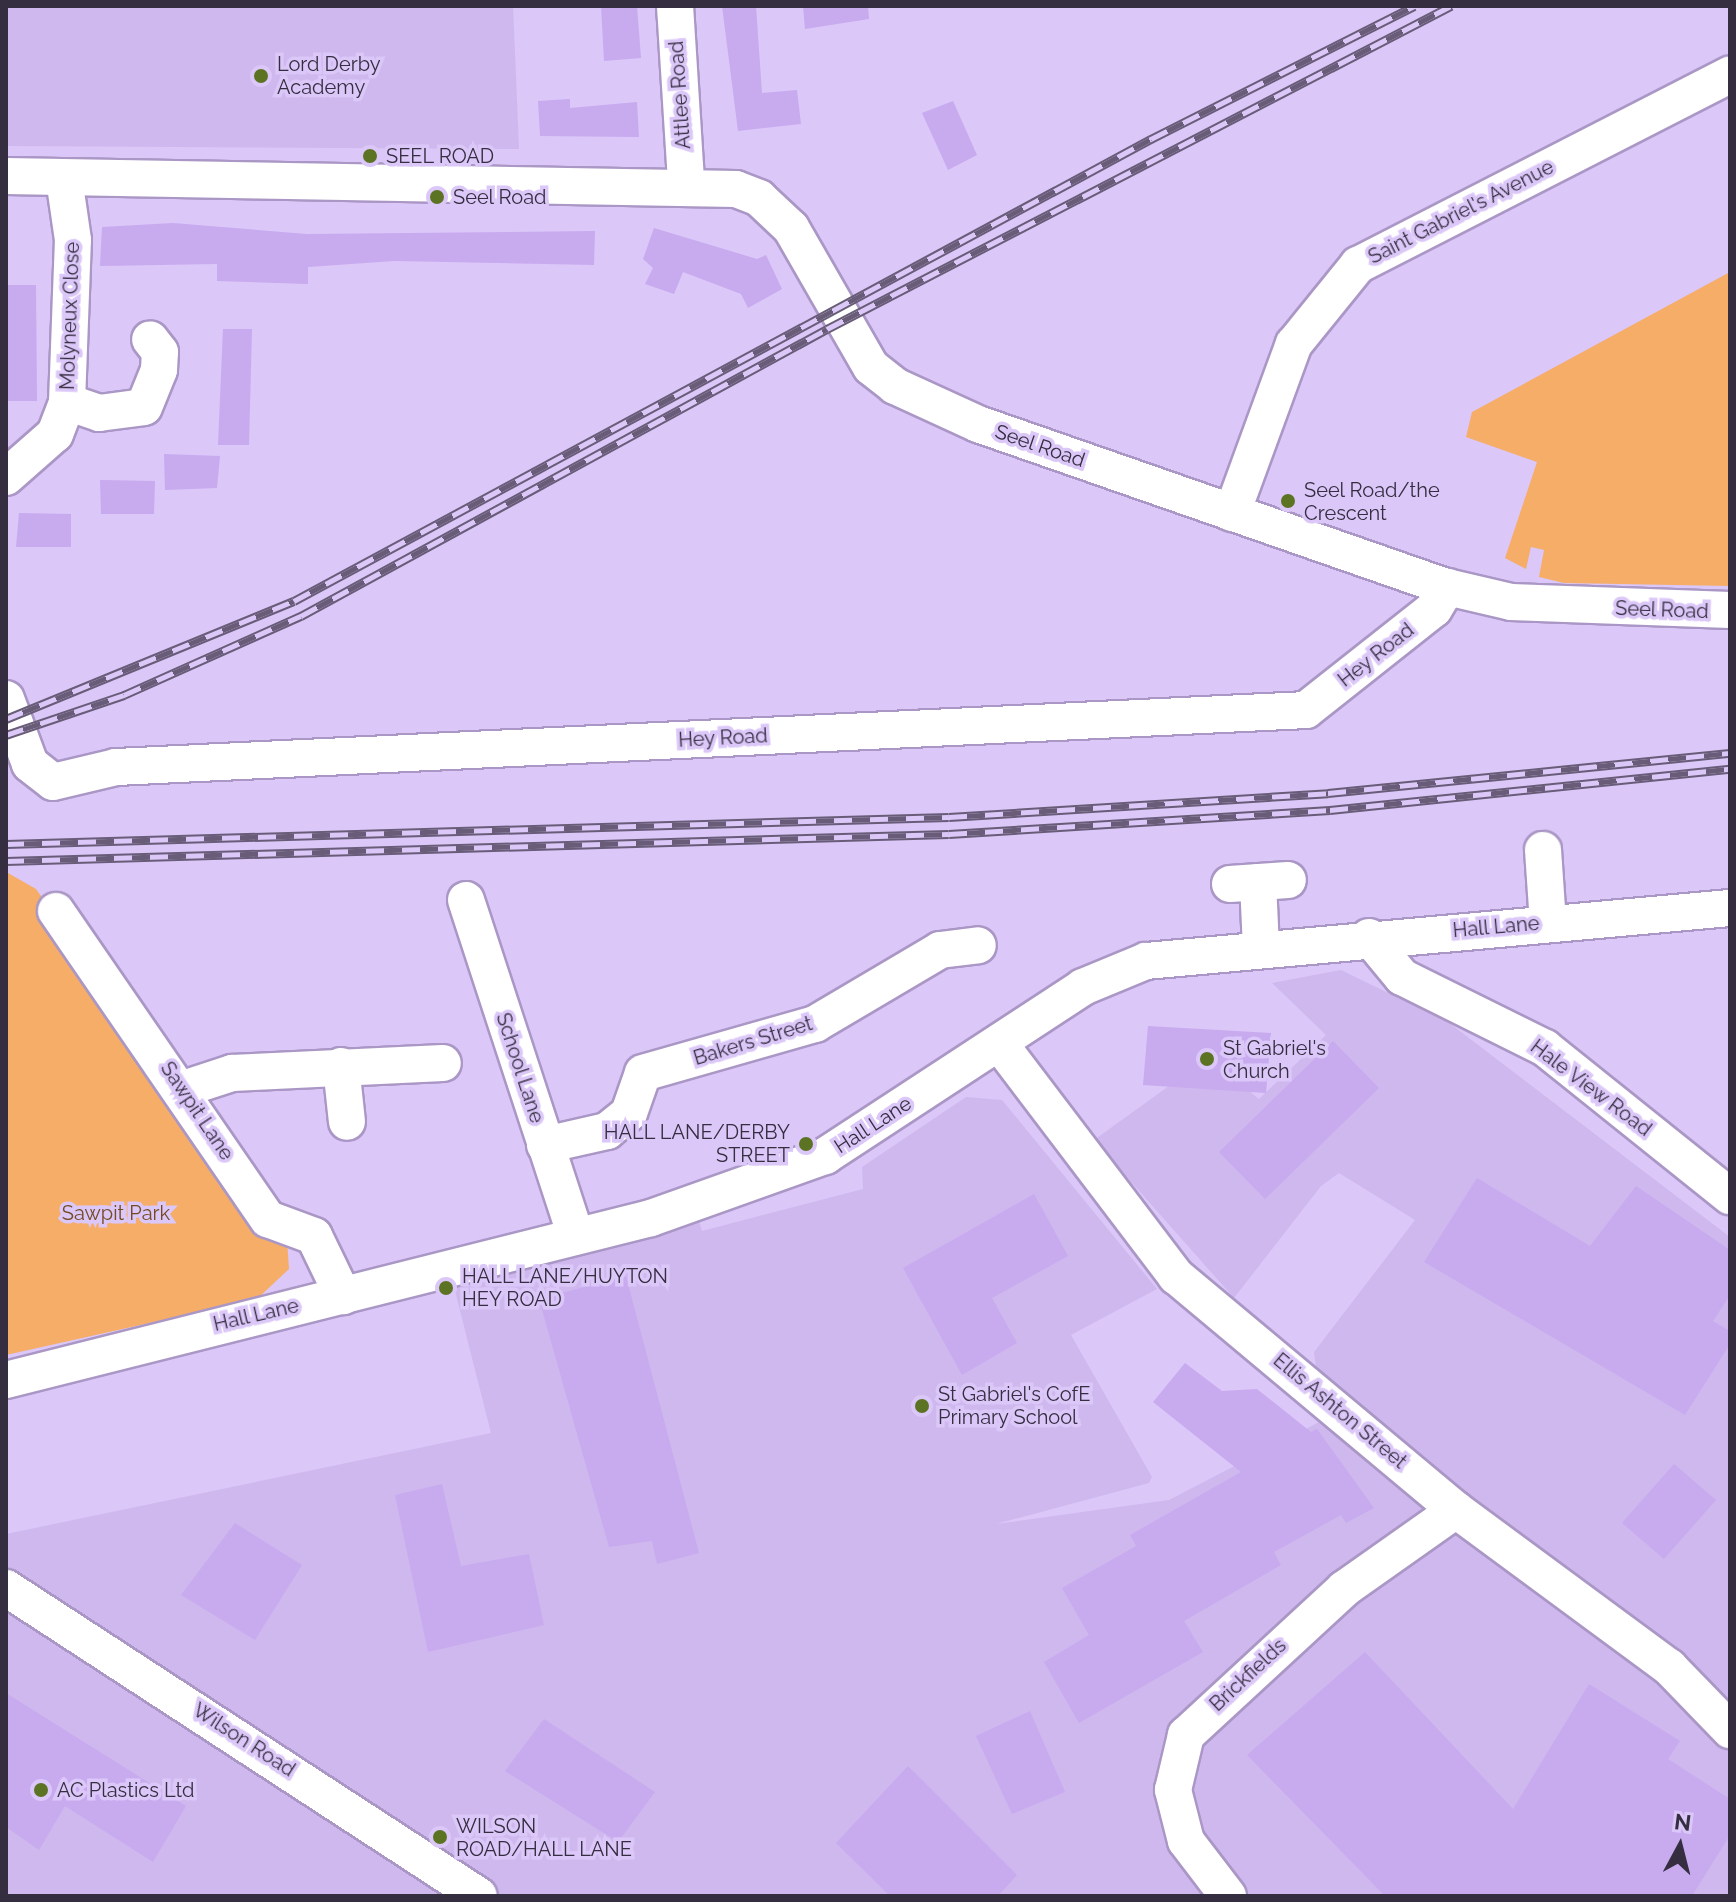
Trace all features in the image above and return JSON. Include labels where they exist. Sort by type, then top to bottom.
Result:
[{"type":"street","name":"Attlee Road","points":[[675,6],[686,183]]},
{"type":"street","name":"Saint Gabriel's Avenue","points":[[1232,513],[1294,344],[1358,265],[1730,75]]},
{"type":"street","name":"Seel Road","points":[[6,176],[686,183],[736,189],[775,211],[802,244],[863,357],[895,386],[978,424],[1447,587],[1511,602],[1730,610]]},
{"type":"street","name":"Molyneux Close","points":[[6,477],[55,434],[67,402],[73,240],[64,178]]},
{"type":"street","points":[[67,402],[99,413],[144,407],[159,370],[160,352],[150,339]]},
{"type":"street","name":"Hey Road","points":[[6,699],[30,764],[53,782],[116,767],[1306,710],[1434,609],[1447,587]]},
{"type":"street","points":[[1541,850],[1548,923]]},
{"type":"street","points":[[1259,882],[1261,948]]},
{"type":"street","name":"School Lane","points":[[466,900],[576,1236]]},
{"type":"street","name":"Hall Lane","points":[[6,1380],[576,1236],[825,1156],[1083,987],[1146,961],[1369,937],[1730,908]]},
{"type":"street","name":"Sawpit Lane","points":[[56,911],[183,1089],[268,1219],[314,1236],[343,1296]]},
{"type":"street","name":"Hale View Road","points":[[1369,937],[1402,977],[1545,1048],[1730,1196]]},
{"type":"street","name":"Bakers Street","points":[[545,1145],[607,1131],[629,1113],[643,1073],[815,1024],[940,950],[978,945]]},
{"type":"street","name":"Ellis Ashton Street","points":[[999,1043],[1176,1276],[1456,1510],[1669,1667],[1730,1730]]},
{"type":"street","points":[[183,1089],[232,1073],[443,1063]]},
{"type":"street","points":[[341,1066],[347,1122]]},
{"type":"street","name":"Brickfields","points":[[1228,1896],[1183,1828],[1173,1790],[1186,1735],[1344,1589],[1456,1510]]},
{"type":"street","name":"Wilson Road","points":[[6,1588],[479,1896]]},
{"type":"shaded area","name":"Lord Derby Academy","points":[[6,6],[513,6],[519,149],[6,146]]},
{"type":"shaded area","points":[[1341,970],[1448,1022],[1730,1237],[1730,1896],[6,1896],[6,1534],[491,1433],[454,1287],[699,1221],[702,1231],[863,1189],[862,1167],[966,1097],[1002,1100],[1157,1289],[1071,1335],[1152,1477],[1149,1483],[996,1524],[1169,1500],[1323,1420],[1314,1352],[1415,1220],[1339,1173],[1321,1186],[1234,1298],[1094,1140],[1169,1086],[1248,1090],[1259,1099],[1326,1035],[1272,983]]},
{"type":"green space","points":[[1730,272],[1730,586],[1564,583],[1539,577],[1544,550],[1531,547],[1526,569],[1505,558],[1537,462],[1466,437],[1472,412]]},
{"type":"green space","name":"Sawpit Park","points":[[8,873],[36,889],[287,1240],[289,1269],[257,1299],[6,1355]]},
{"type":"building","points":[[601,6],[637,6],[641,58],[604,61]]},
{"type":"building","points":[[722,6],[756,6],[762,93],[797,90],[801,124],[738,131]]},
{"type":"building","points":[[803,6],[868,6],[869,19],[805,29]]},
{"type":"building","points":[[570,99],[570,108],[637,102],[639,137],[540,136],[538,101]]},
{"type":"building","points":[[953,101],[977,155],[948,170],[922,113]]},
{"type":"building","points":[[173,223],[307,234],[595,231],[594,265],[394,261],[308,267],[308,284],[217,281],[217,264],[100,266],[102,227]]},
{"type":"building","points":[[654,228],[757,259],[766,255],[782,289],[748,308],[741,294],[683,272],[674,294],[645,284],[653,268],[643,259]]},
{"type":"building","points":[[7,285],[36,285],[37,401],[8,401]]},
{"type":"building","points":[[223,329],[252,329],[249,445],[218,445]]},
{"type":"building","points":[[164,454],[220,456],[217,488],[165,490]]},
{"type":"building","points":[[100,480],[155,481],[154,514],[101,514]]},
{"type":"building","points":[[19,513],[71,514],[71,547],[16,547]]},
{"type":"building","name":"St Gabriel's Church","points":[[1148,1026],[1271,1033],[1266,1093],[1143,1085]]},
{"type":"building","points":[[1333,1041],[1379,1088],[1265,1199],[1219,1152]]},
{"type":"building","points":[[1477,1178],[1590,1246],[1636,1186],[1730,1250],[1730,1295],[1713,1321],[1730,1331],[1730,1344],[1685,1415],[1424,1262]]},
{"type":"building","points":[[1034,1194],[1068,1256],[992,1298],[1017,1343],[962,1375],[903,1268]]},
{"type":"building","points":[[626,1276],[699,1553],[657,1564],[652,1541],[609,1547],[539,1299]]},
{"type":"building","points":[[1185,1363],[1222,1391],[1257,1389],[1311,1432],[1317,1429],[1374,1508],[1346,1523],[1341,1515],[1274,1552],[1281,1565],[1184,1621],[1203,1652],[1079,1723],[1044,1662],[1089,1635],[1062,1588],[1136,1546],[1130,1535],[1241,1472],[1153,1402]]},
{"type":"building","points":[[1674,1464],[1716,1500],[1664,1559],[1622,1523]]},
{"type":"building","points":[[442,1484],[461,1566],[529,1554],[544,1625],[428,1652],[395,1495]]},
{"type":"building","points":[[235,1523],[302,1565],[255,1640],[181,1595]]},
{"type":"building","points":[[1365,1652],[1513,1809],[1589,1684],[1680,1741],[1668,1759],[1730,1799],[1730,1835],[1692,1896],[1385,1896],[1247,1755]]},
{"type":"building","points":[[6,1693],[186,1806],[153,1862],[65,1806],[39,1850],[6,1827]]},
{"type":"building","points":[[1030,1711],[1065,1792],[1012,1814],[976,1736]]},
{"type":"building","points":[[544,1719],[655,1792],[618,1842],[505,1771]]},
{"type":"building","points":[[908,1766],[1017,1875],[998,1896],[890,1896],[836,1843]]},
{"type":"railway","points":[[6,719],[294,601],[1151,139],[1414,6]]},
{"type":"railway","points":[[6,735],[124,695],[301,616],[827,329],[1451,6]]},
{"type":"railway","points":[[6,844],[949,817],[1328,793],[1730,753]]},
{"type":"railway","points":[[6,861],[949,834],[1330,810],[1730,769]]},
{"type":"place","name":"Lord Derby Academy","points":[[261,76]]},
{"type":"place","name":"SEEL ROAD","points":[[370,156]]},
{"type":"place","name":"Seel Road","points":[[437,197]]},
{"type":"place","name":"Seel Road/the Crescent","points":[[1288,501]]},
{"type":"place","name":"St Gabriel's Church","points":[[1207,1059]]},
{"type":"place","name":"HALL LANE/DERBY STREET","points":[[806,1144]]},
{"type":"place","name":"HALL LANE/HUYTON HEY ROAD","points":[[446,1288]]},
{"type":"place","name":"St Gabriel's CofE Primary School","points":[[922,1406]]},
{"type":"place","name":"AC Plastics Ltd","points":[[41,1790]]},
{"type":"place","name":"WILSON ROAD/HALL LANE","points":[[440,1837]]}]
